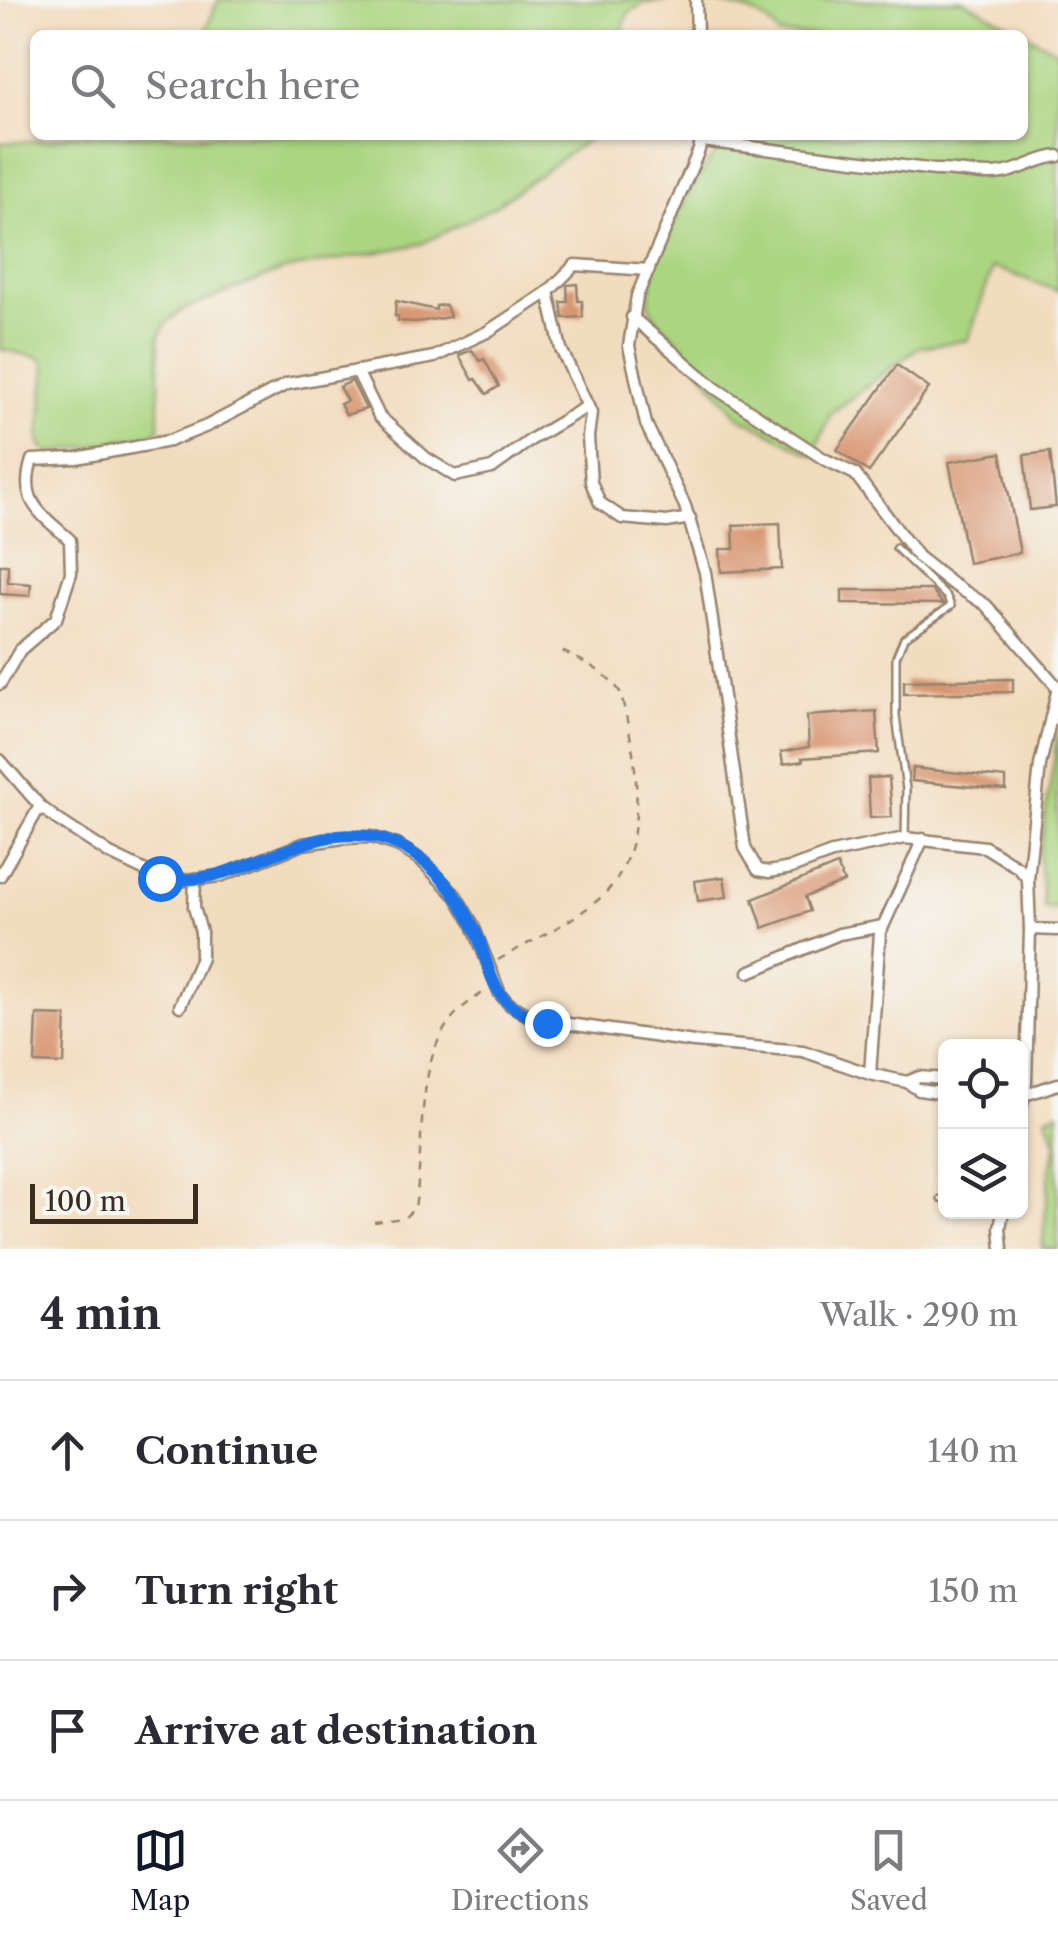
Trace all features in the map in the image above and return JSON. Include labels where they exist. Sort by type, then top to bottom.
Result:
[{"type":"street","points":[[696,0],[697,30]]},
{"type":"street","points":[[701,140],[648,270],[632,317],[630,346],[638,400],[646,424],[690,518],[706,572],[731,762],[752,864],[758,870],[779,871],[832,853],[905,838],[986,848],[1009,859],[1028,879]]},
{"type":"street","points":[[717,140],[936,170],[957,169],[977,175],[1009,172],[1058,156]]},
{"type":"street","points":[[0,684],[20,650],[56,618],[71,573],[70,540],[42,517],[30,494],[32,460],[76,458],[169,441],[207,426],[286,384],[418,362],[458,348],[548,292],[575,265],[648,270]]},
{"type":"street","points":[[548,292],[561,349],[591,416],[590,482],[600,503],[622,518],[667,522],[690,518]]},
{"type":"street","points":[[632,317],[714,388],[856,474],[918,557],[992,612],[1058,687],[1040,764],[1028,879],[1025,1039]]},
{"type":"street","points":[[356,371],[379,416],[426,458],[455,476],[492,468],[588,406]]},
{"type":"street","points":[[0,760],[40,806],[143,872],[177,881],[220,876],[304,844],[362,836],[384,839],[422,861],[456,896],[472,923],[495,984],[509,1004],[547,1023],[803,1051],[938,1093]]},
{"type":"street","points":[[0,876],[40,806]]},
{"type":"street","points":[[870,1074],[877,954],[883,926],[922,839]]},
{"type":"street","points":[[180,1006],[201,958],[201,932],[194,907],[195,880]]},
{"type":"street","points":[[749,972],[839,934],[883,926]]},
{"type":"street","points":[[1030,929],[1058,930]]},
{"type":"street","points":[[907,1082],[919,1077],[938,1078]]},
{"type":"street","points":[[1028,1088],[1058,1084]]},
{"type":"street","points":[[1002,1219],[1002,1249]]},
{"type":"lane","points":[[896,548],[952,606],[904,638],[896,657],[896,716],[906,789],[905,838]]},
{"type":"path","points":[[488,966],[599,899],[618,877],[634,840],[636,794],[620,692],[591,666],[556,648]]},
{"type":"path","points":[[374,1222],[404,1218],[416,1208],[429,1076],[436,1046],[454,1016],[495,984]]},
{"type":"green space","points":[[218,0],[672,0],[645,3],[628,13],[623,30],[206,30]]},
{"type":"green space","points":[[688,0],[963,0],[1019,30],[775,30],[751,12]]},
{"type":"green space","points":[[1028,35],[1058,51],[1058,291],[993,267],[968,340],[919,347],[831,413],[813,455],[738,416],[675,337],[654,317],[648,301],[657,258],[707,164],[727,140],[1028,140]]},
{"type":"green space","points":[[587,140],[494,207],[421,244],[284,270],[184,309],[168,321],[159,336],[159,429],[149,436],[51,453],[42,448],[39,440],[46,366],[40,358],[0,349],[0,143]]},
{"type":"green space","points":[[1058,732],[1058,908],[1044,908],[1039,857]]},
{"type":"green space","points":[[1058,1112],[1058,1249],[1042,1249],[1050,1171],[1057,1143],[1046,1117]]},
{"type":"building","points":[[577,284],[583,317],[563,318],[561,302],[568,302],[567,285]]},
{"type":"building","points":[[396,301],[436,310],[436,306],[446,305],[450,317],[398,321]]},
{"type":"building","points":[[472,350],[480,361],[484,359],[499,386],[487,394],[473,380],[459,355]]},
{"type":"building","points":[[897,365],[929,388],[869,472],[837,450]]},
{"type":"building","points":[[352,381],[366,409],[346,415],[340,404],[347,401],[339,387]]},
{"type":"building","points":[[1050,452],[1056,507],[1030,510],[1024,455]]},
{"type":"building","points":[[1001,453],[1020,553],[968,563],[949,462]]},
{"type":"building","points":[[780,523],[782,569],[721,572],[720,549],[734,549],[733,525]]},
{"type":"building","points":[[0,565],[8,565],[8,582],[31,584],[30,596],[0,594]]},
{"type":"building","points":[[842,590],[931,590],[943,604],[842,603]]},
{"type":"building","points":[[1013,679],[1013,692],[904,694],[904,681]]},
{"type":"building","points":[[876,711],[879,753],[802,758],[803,761],[783,764],[781,752],[809,747],[807,716]]},
{"type":"building","points":[[913,768],[1006,778],[1006,790],[912,781]]},
{"type":"building","points":[[889,777],[892,817],[870,818],[868,778]]},
{"type":"building","points":[[837,865],[844,882],[805,897],[810,911],[763,928],[753,899]]},
{"type":"building","points":[[724,877],[727,897],[698,901],[695,881]]},
{"type":"building","points":[[37,1015],[66,1016],[64,1064],[35,1063]]},
{"type":"route","points":[[160,878],[177,881],[220,876],[324,840],[362,836],[384,839],[422,861],[456,896],[472,923],[500,994],[509,1004],[547,1023]]}]
